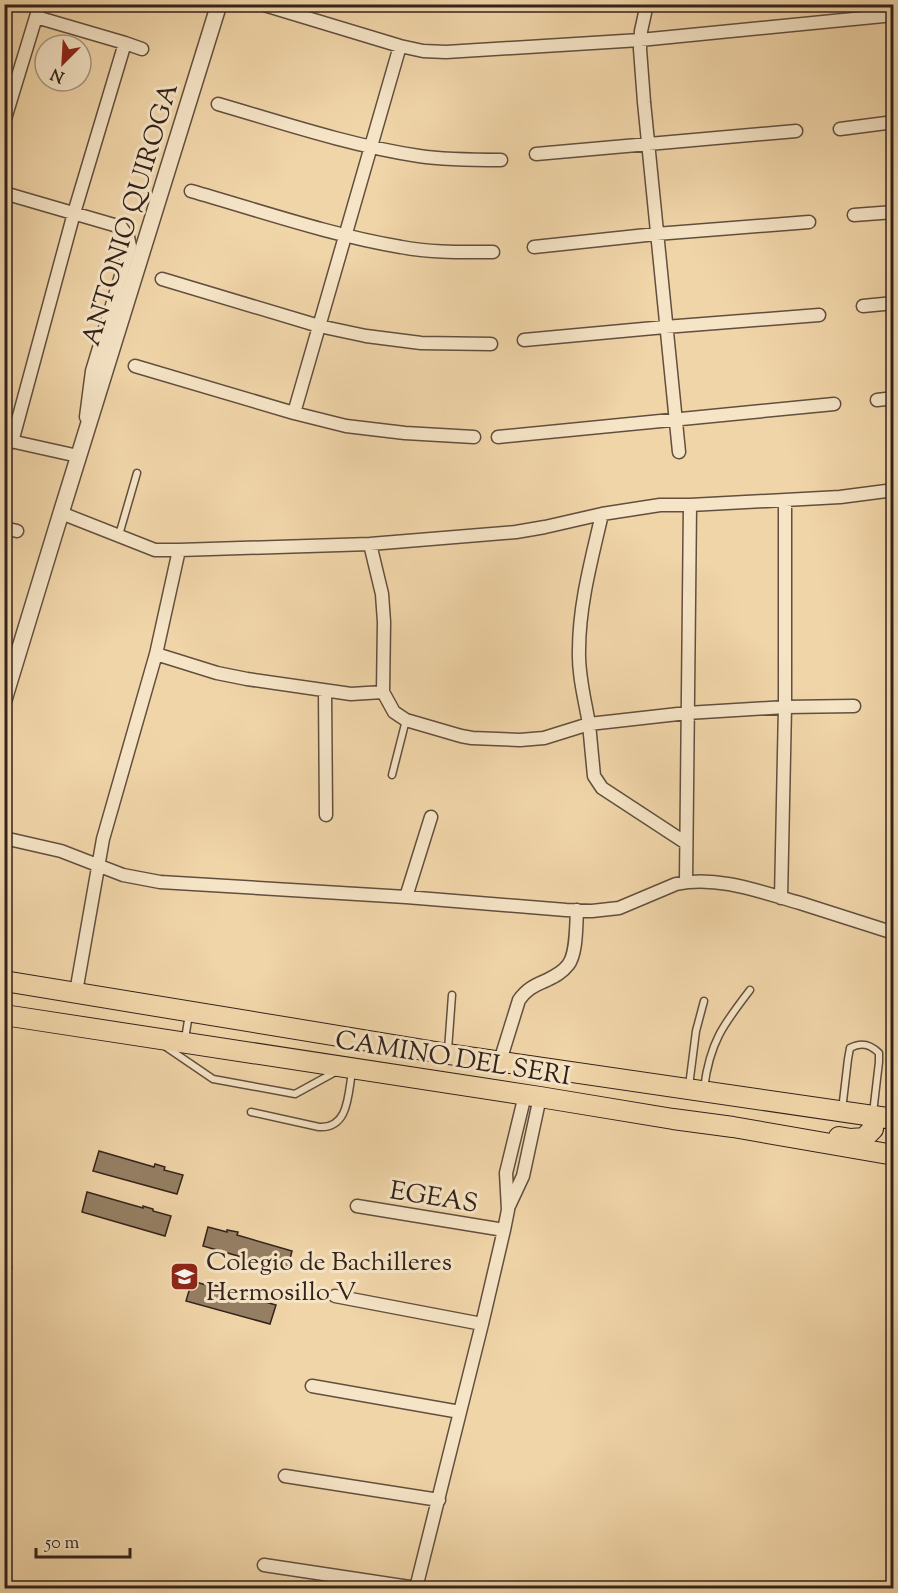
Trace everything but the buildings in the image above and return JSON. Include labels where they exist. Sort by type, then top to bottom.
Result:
[{"type":"main road","name":"CAMINO DEL SERI","points":[[4,981],[448,1054],[894,1119]]},
{"type":"main road","name":"CAMINO DEL SERI","points":[[4,1015],[733,1127],[894,1155]]},
{"type":"main road","points":[[733,1127],[769,1125],[851,1139],[864,1138],[873,1129],[872,1116]]},
{"type":"street","name":"ANTONIO QUIROGA","points":[[4,700],[219,4]]},
{"type":"street","points":[[261,4],[400,46],[423,51],[446,52],[640,40],[894,15]]},
{"type":"street","points":[[647,4],[640,40],[656,234],[678,452]]},
{"type":"street","points":[[4,122],[38,11],[142,49]]},
{"type":"street","points":[[78,456],[8,441],[125,43]]},
{"type":"street","points":[[294,413],[400,46]]},
{"type":"street","points":[[218,104],[371,147],[418,156],[459,160],[501,160]]},
{"type":"street","points":[[840,129],[894,122]]},
{"type":"street","points":[[536,154],[796,131]]},
{"type":"street","points":[[191,190],[345,235],[403,248],[450,253],[493,252]]},
{"type":"street","points":[[4,193],[121,227],[128,237],[130,246],[93,371],[84,437]]},
{"type":"street","points":[[854,215],[894,212]]},
{"type":"street","points":[[534,247],[656,234],[809,222]]},
{"type":"street","points":[[162,279],[319,326],[366,336],[421,343],[491,344]]},
{"type":"street","points":[[863,306],[894,303]]},
{"type":"street","points":[[524,339],[819,315]]},
{"type":"street","points":[[135,366],[346,426],[405,433],[474,437]]},
{"type":"street","points":[[877,400],[894,399]]},
{"type":"street","points":[[498,437],[834,404]]},
{"type":"street","points":[[61,513],[155,550],[179,550],[370,544],[516,531],[660,505],[785,500],[894,490]]},
{"type":"street","points":[[781,898],[785,707],[785,500]]},
{"type":"street","points":[[686,882],[690,505]]},
{"type":"street","points":[[602,514],[584,600],[579,651],[594,776],[602,788],[620,802],[686,843]]},
{"type":"street","points":[[4,528],[17,531]]},
{"type":"street","points":[[370,544],[382,594],[383,692],[389,706],[406,720],[461,736],[520,740],[544,738],[589,723],[687,713],[785,707],[854,706]]},
{"type":"street","points":[[76,992],[103,839],[156,654],[179,550]]},
{"type":"street","points":[[156,654],[218,674],[247,679],[325,691],[359,694],[383,692]]},
{"type":"street","points":[[325,691],[326,815]]},
{"type":"street","points":[[406,897],[431,817]]},
{"type":"street","points":[[4,838],[61,851],[123,875],[160,882],[577,910],[619,908],[666,887],[686,882],[714,883],[736,886],[781,898],[894,933]]},
{"type":"street","points":[[500,1061],[519,1000],[525,992],[559,974],[569,964],[574,950],[577,910]]},
{"type":"street","points":[[508,1210],[506,1173],[532,1096]]},
{"type":"street","points":[[264,1565],[416,1588],[508,1210],[523,1176],[532,1096]]},
{"type":"street","points":[[506,1173],[523,1176]]},
{"type":"street","name":"EGEAS","points":[[357,1206],[504,1230]]},
{"type":"street","points":[[335,1296],[482,1324]]},
{"type":"street","points":[[312,1386],[460,1412]]},
{"type":"street","points":[[285,1476],[439,1500]]},
{"type":"lane","points":[[119,536],[137,473]]},
{"type":"lane","points":[[392,775],[406,720]]},
{"type":"lane","points":[[696,1091],[725,1022],[750,990]]},
{"type":"lane","points":[[448,1054],[452,995]]},
{"type":"lane","points":[[696,1091],[696,1031],[704,1001]]},
{"type":"lane","points":[[185,1043],[190,1011]]},
{"type":"lane","points":[[153,1038],[213,1079],[296,1094],[347,1068],[346,1107],[336,1125],[327,1128],[319,1127],[251,1112]]},
{"type":"lane","points":[[842,1112],[850,1048],[858,1044],[872,1046],[879,1053],[872,1116]]},
{"type":"place","name":"Colegio de Bachilleres Hermosillo V","points":[[185,1276]]}]
